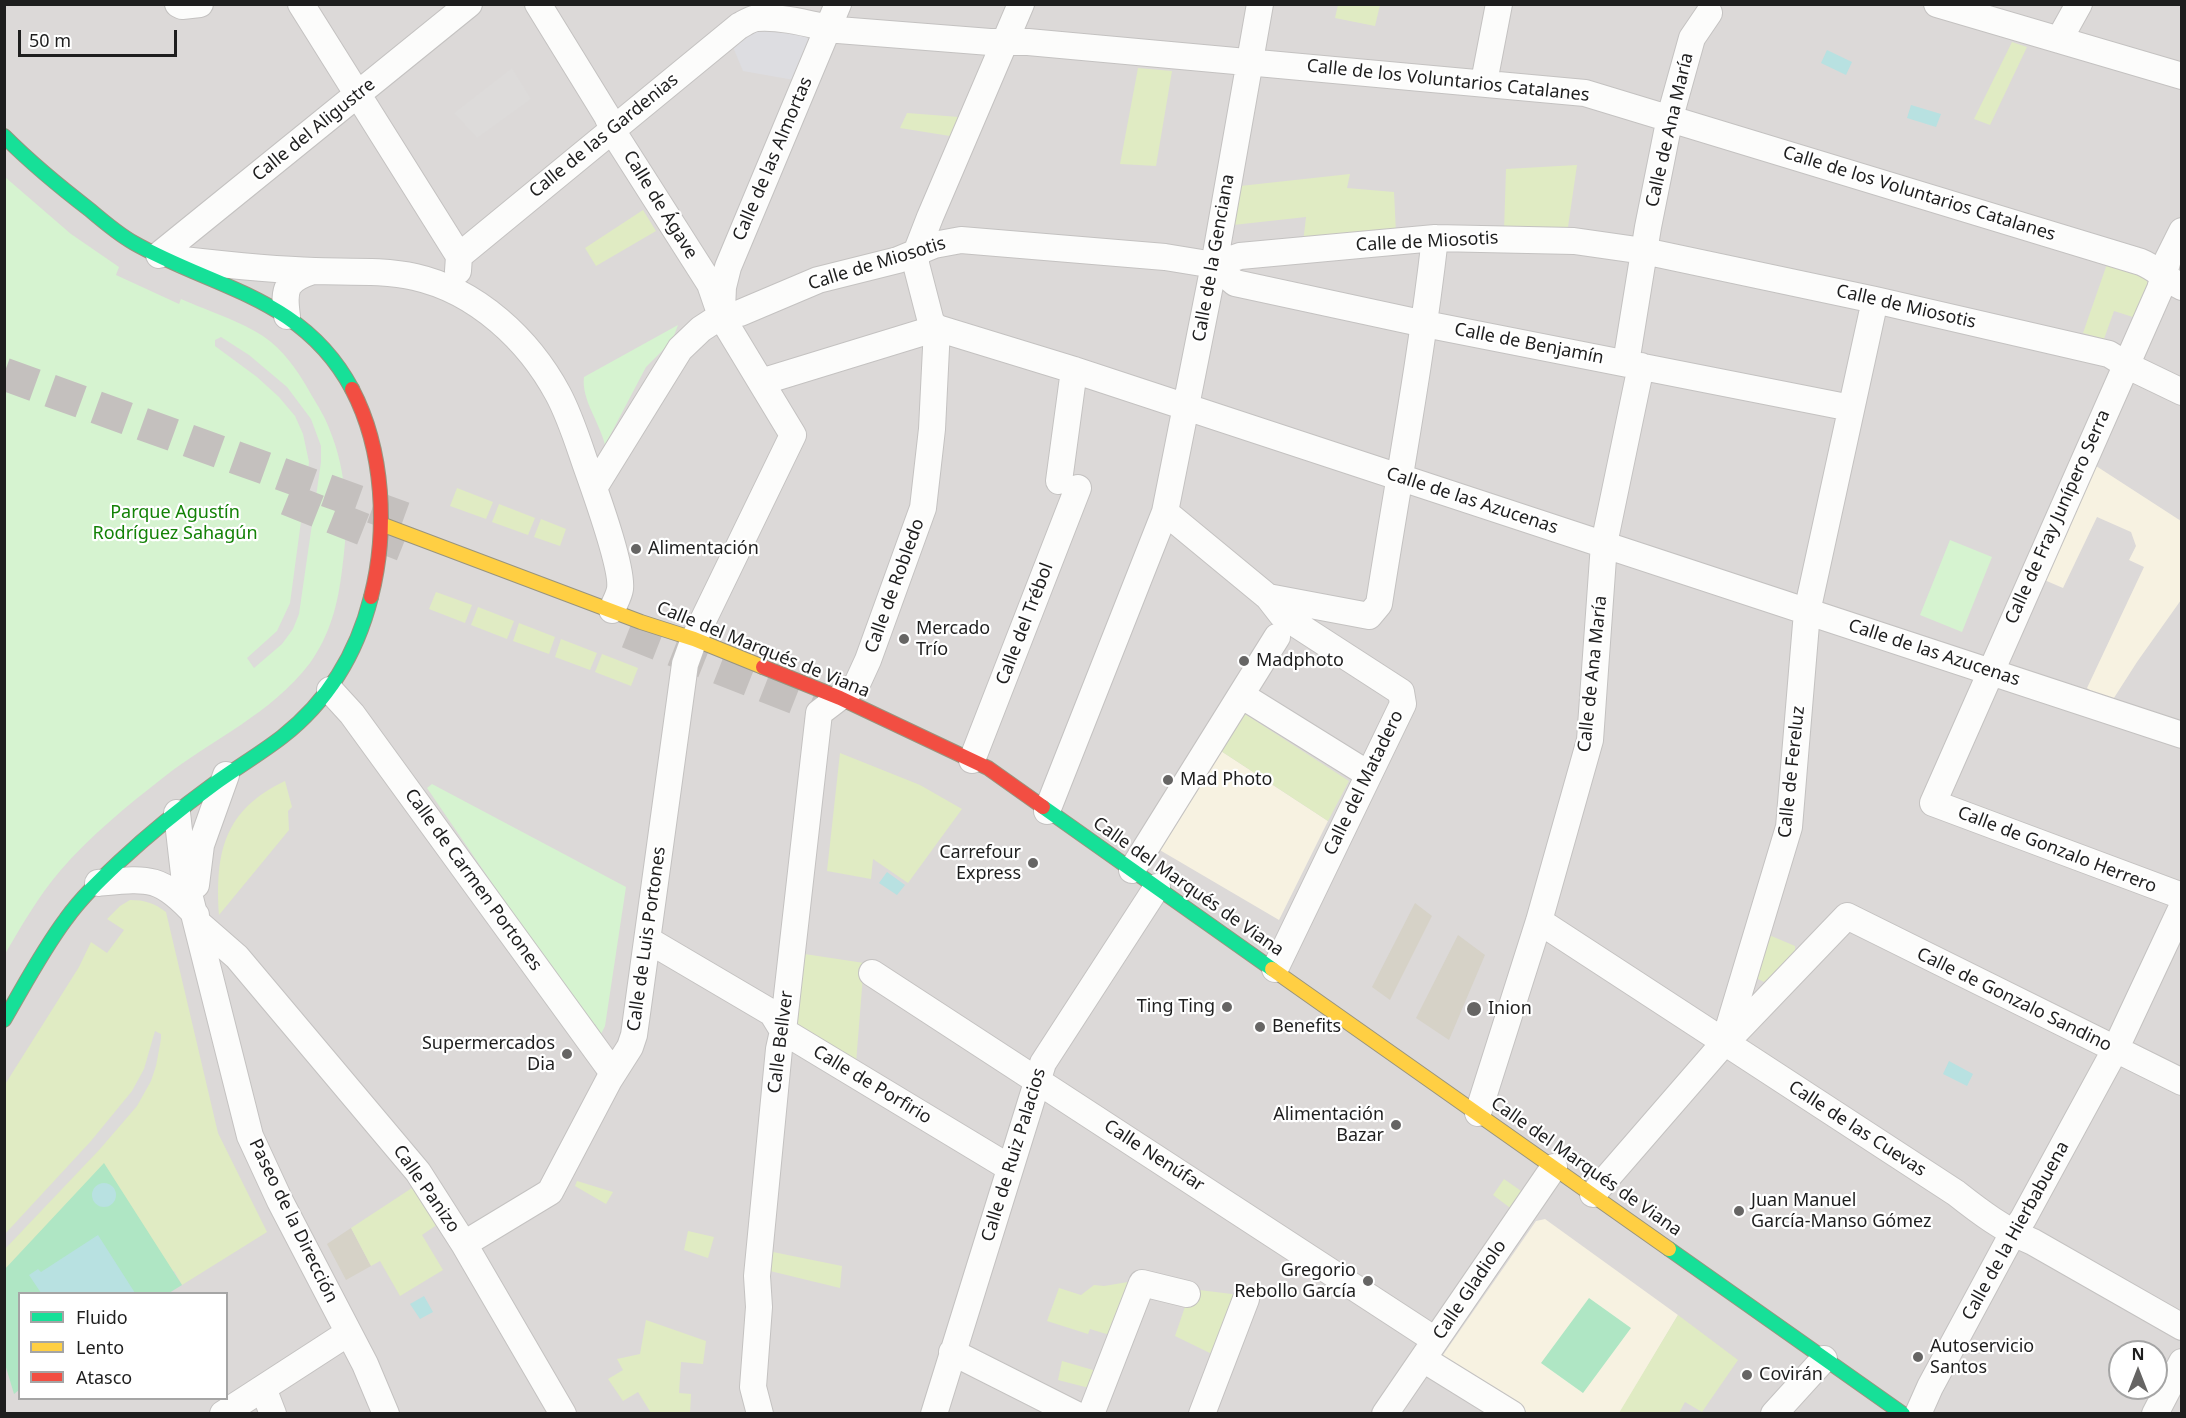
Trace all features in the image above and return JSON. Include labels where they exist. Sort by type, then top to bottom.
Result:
[{"type":"street","points":[[178,4],[182,6],[200,4]]},
{"type":"street","points":[[301,4],[459,256],[458,292]]},
{"type":"street","name":"Calle del Aligustre","points":[[162,257],[469,4]]},
{"type":"street","name":"Calle de Ágave","points":[[538,4],[607,116],[612,129],[710,284],[722,316],[761,382]]},
{"type":"street","name":"Calle de las Almortas","points":[[722,316],[723,287],[728,267],[838,4]]},
{"type":"street","points":[[761,382],[937,328],[932,322],[920,282],[916,253],[1021,4]]},
{"type":"street","name":"Calle de la Genciana","points":[[1047,811],[1165,512],[1214,266],[1260,4]]},
{"type":"street","points":[[1484,82],[1499,4]]},
{"type":"street","points":[[1936,4],[2181,76]]},
{"type":"street","points":[[2059,40],[2079,4]]},
{"type":"street","name":"Calle de Ana María","points":[[1478,1113],[1539,921],[1590,740],[1604,544],[1633,364],[1644,251],[1670,117],[1692,38],[1709,13]]},
{"type":"street","name":"Calle de los Voluntarios Catalanes","points":[[751,20],[762,18],[816,23],[828,28],[1028,42],[1585,93],[2141,262],[2151,266],[2173,283]]},
{"type":"street","name":"Calle de las Gardenias","points":[[459,256],[739,26],[751,20]]},
{"type":"street","points":[[4,136],[45,173],[132,242],[250,297],[287,316],[307,331],[330,355],[356,397],[369,430],[377,468],[381,524],[378,566],[371,601],[352,651],[330,690],[289,731],[226,775],[152,832],[98,883],[64,922],[4,1020]]},
{"type":"street","name":"Calle de Fray Junípero Serra","points":[[1933,803],[2126,365],[2173,283],[2168,259],[2181,231]]},
{"type":"street","points":[[1165,512],[1276,616],[1370,616],[1379,604],[1398,477],[1425,324],[1434,238]]},
{"type":"street","name":"Calle de Miosotis","points":[[594,488],[680,349],[701,329],[722,316],[740,313],[818,280],[898,260],[934,245],[961,240],[1165,257],[1214,266],[1240,256],[1434,238],[1574,241],[1644,251],[1875,300],[2109,354],[2181,392]]},
{"type":"street","points":[[162,257],[313,271],[412,276],[458,292],[496,318],[515,336],[545,372],[559,396],[594,488],[618,568],[620,589],[612,610]]},
{"type":"street","name":"Calle de Benjamín","points":[[1214,266],[1235,283],[1425,324],[1851,408]]},
{"type":"street","points":[[287,316],[284,298],[287,288],[298,276],[313,271]]},
{"type":"street","name":"Calle de Fereluz","points":[[1593,1194],[1724,1043],[1789,827],[1807,612],[1875,300]]},
{"type":"street","name":"Calle de las Azucenas","points":[[937,328],[1074,370],[2181,735]]},
{"type":"street","name":"Calle de Robledo","points":[[840,698],[857,684],[868,660],[923,508],[929,464],[937,328]]},
{"type":"street","name":"Calle del Trébol","points":[[972,760],[1068,484],[1074,370]]},
{"type":"street","name":"Calle de Luis Portones","points":[[464,1244],[550,1192],[613,1073],[630,1047],[634,1035],[648,940],[686,664],[694,639],[793,435],[761,382]]},
{"type":"street","name":"Calle del Marqués de Viana","points":[[381,524],[694,639],[840,698],[988,768],[1903,1413]]},
{"type":"street","points":[[1132,870],[1241,695],[1276,616]]},
{"type":"street","name":"Calle del Matadero","points":[[1275,969],[1403,704],[1401,692],[1276,616]]},
{"type":"street","name":"Calle de Carmen Portones","points":[[330,690],[352,714],[613,1073]]},
{"type":"street","points":[[1241,695],[1368,774]]},
{"type":"street","name":"Calle Bellver","points":[[758,1405],[753,1377],[759,1307],[757,1276],[779,1049],[783,1031],[819,712],[840,698]]},
{"type":"street","name":"Paseo de la Dirección","points":[[197,919],[198,856],[226,775]]},
{"type":"street","name":"Calle de Gonzalo Herrero","points":[[1933,803],[2181,896]]},
{"type":"street","name":"Paseo de la Dirección","points":[[177,813],[184,874],[250,1136],[258,1157],[365,1364],[386,1413]]},
{"type":"street","points":[[98,883],[143,879],[156,882],[181,898],[197,919]]},
{"type":"street","name":"Calle de Ruiz Palacios","points":[[934,1413],[1042,1063],[1156,887]]},
{"type":"street","name":"Calle de la Hierbabuena","points":[[1918,1413],[2013,1233],[2023,1219],[2115,1050],[2181,907]]},
{"type":"street","name":"Calle de Gonzalo Sandino","points":[[1724,1043],[1847,916],[2181,1082]]},
{"type":"street","name":"Calle Panizo","points":[[197,919],[237,957],[418,1172],[464,1244],[563,1413]]},
{"type":"street","name":"Calle de las Cuevas","points":[[1539,921],[1956,1193],[1977,1210],[2013,1233],[2033,1242],[2181,1327]]},
{"type":"street","name":"Calle de Porfirio","points":[[648,940],[771,1013],[783,1031],[1010,1168]]},
{"type":"street","points":[[212,984],[217,974],[237,957]]},
{"type":"street","name":"Calle Nenúfar","points":[[872,973],[1038,1080],[1429,1349],[1512,1413]]},
{"type":"street","name":"Calle Gladiolo","points":[[1385,1413],[1554,1167]]},
{"type":"street","points":[[1091,1413],[1142,1283],[1187,1294]]},
{"type":"street","points":[[1202,1413],[1245,1299]]},
{"type":"street","points":[[223,1413],[348,1333]]},
{"type":"street","points":[[952,1352],[1075,1413]]},
{"type":"street","points":[[1774,1413],[1824,1359]]},
{"type":"street","points":[[2155,1413],[2181,1362]]},
{"type":"street","points":[[262,1388],[273,1413]]},
{"type":"shaded area","points":[[5,5],[2181,5],[2181,1413],[5,1414]]},
{"type":"shaded area","points":[[755,31],[806,33],[809,43],[794,80],[743,71],[733,47],[742,38]]},
{"type":"shaded area","points":[[512,68],[531,99],[477,138],[454,113]]},
{"type":"shaded area","points":[[221,337],[249,355],[287,387],[311,419],[321,446],[321,462],[299,614],[293,629],[282,644],[254,668],[247,658],[277,631],[290,603],[309,462],[303,434],[295,416],[257,377],[215,346],[215,340]]},
{"type":"shaded area","points":[[2093,464],[2181,521],[2181,600],[2112,701],[2097,696],[2087,688],[2144,567],[2129,560],[2136,546],[2131,532],[2097,517],[2063,588],[2042,579]]},
{"type":"shaded area","points":[[1221,751],[1328,821],[1279,920],[1158,849]]},
{"type":"shaded area","points":[[1415,903],[1432,916],[1390,1000],[1372,987]]},
{"type":"shaded area","points":[[1458,935],[1485,955],[1449,1040],[1416,1018]]},
{"type":"shaded area","points":[[155,1031],[161,1034],[156,1066],[151,1081],[137,1106],[100,1149],[5,1249],[5,1234],[91,1141],[132,1091],[144,1069]]},
{"type":"shaded area","points":[[1545,1219],[1678,1315],[1620,1413],[1527,1413],[1444,1362],[1443,1355],[1536,1221]]},
{"type":"shaded area","points":[[351,1228],[371,1266],[346,1280],[327,1244]]},
{"type":"green space","points":[[1338,5],[1380,5],[1375,26],[1335,18]]},
{"type":"green space","points":[[2012,42],[2027,47],[1990,125],[1974,119]]},
{"type":"green space","points":[[1138,68],[1172,71],[1156,166],[1120,164]]},
{"type":"green space","points":[[907,113],[959,117],[950,136],[900,128]]},
{"type":"green space","points":[[1577,165],[1567,234],[1504,231],[1506,169]]},
{"type":"green space","points":[[1350,174],[1347,188],[1394,192],[1396,233],[1303,243],[1306,217],[1233,225],[1240,186]]},
{"type":"green space","name":"Parque Agustín Rodríguez Sahagún","points":[[5,177],[71,234],[119,267],[116,275],[179,304],[181,299],[240,324],[262,335],[289,360],[319,408],[335,445],[343,480],[346,534],[335,607],[328,630],[310,663],[294,681],[259,712],[164,777],[97,833],[52,881],[5,954]]},
{"type":"green space","points":[[643,210],[656,231],[596,266],[585,248]]},
{"type":"green space","points":[[2107,264],[2144,276],[2150,287],[2136,318],[2114,311],[2104,339],[2083,333]]},
{"type":"green space","points":[[678,325],[672,341],[646,367],[605,445],[585,394],[584,377]]},
{"type":"green space","points":[[457,488],[493,502],[486,519],[450,506]]},
{"type":"green space","points":[[499,504],[535,518],[528,535],[492,522]]},
{"type":"green space","points":[[541,519],[566,529],[560,546],[534,537]]},
{"type":"green space","points":[[1950,540],[1992,557],[1962,632],[1920,615]]},
{"type":"green space","points":[[436,592],[472,605],[465,623],[429,609]]},
{"type":"green space","points":[[478,607],[514,621],[507,639],[471,625]]},
{"type":"green space","points":[[519,623],[555,637],[549,654],[513,641]]},
{"type":"green space","points":[[561,639],[597,653],[590,670],[555,657]]},
{"type":"green space","points":[[602,654],[638,668],[631,686],[595,672]]},
{"type":"green space","points":[[1245,714],[1349,781],[1328,821],[1221,751]]},
{"type":"green space","points":[[840,753],[920,785],[962,809],[908,883],[873,859],[871,879],[827,871]]},
{"type":"green space","points":[[285,781],[292,807],[288,811],[289,830],[219,915],[219,872],[228,835],[248,805],[264,792]]},
{"type":"green space","points":[[432,784],[626,887],[605,1026],[601,1034],[505,902],[427,788]]},
{"type":"green space","points":[[130,900],[149,903],[166,912],[218,1133],[267,1232],[182,1285],[174,1271],[17,1257],[5,1270],[4,1086],[79,967],[91,942],[107,953],[124,930],[107,919]]},
{"type":"green space","points":[[1769,935],[1795,946],[1795,956],[1764,982],[1756,978]]},
{"type":"green space","points":[[798,953],[864,963],[856,1063],[795,1028]]},
{"type":"green space","points":[[104,1163],[182,1285],[171,1292],[18,1292],[18,1391],[14,1394],[5,1364],[4,1270]]},
{"type":"green space","points":[[1504,1179],[1524,1193],[1513,1210],[1493,1195]]},
{"type":"green space","points":[[577,1181],[613,1192],[606,1204],[575,1186]]},
{"type":"green space","points":[[418,1184],[441,1222],[422,1235],[443,1270],[400,1296],[380,1261],[371,1266],[351,1228]]},
{"type":"green space","points":[[688,1231],[714,1237],[708,1258],[684,1250]]},
{"type":"green space","points":[[768,1251],[842,1266],[840,1288],[766,1270]]},
{"type":"green space","points":[[1134,1281],[1113,1336],[1090,1329],[1088,1334],[1047,1321],[1059,1288],[1081,1295],[1094,1285],[1104,1286]]},
{"type":"green space","points":[[1191,1289],[1240,1295],[1216,1356],[1175,1336]]},
{"type":"green space","points":[[1589,1298],[1631,1328],[1583,1393],[1541,1363]]},
{"type":"green space","points":[[1678,1315],[1738,1360],[1702,1412],[1685,1402],[1679,1413],[1619,1413]]},
{"type":"green space","points":[[646,1320],[706,1341],[703,1364],[681,1362],[679,1393],[691,1394],[690,1413],[651,1413],[638,1392],[623,1401],[608,1379],[623,1370],[617,1359],[640,1354]]},
{"type":"green space","points":[[1062,1361],[1100,1372],[1093,1389],[1058,1380]]},
{"type":"water","points":[[1827,50],[1852,62],[1846,75],[1821,63]]},
{"type":"water","points":[[1911,105],[1941,114],[1936,127],[1907,118]]},
{"type":"water","points":[[887,872],[905,885],[897,895],[879,883]]},
{"type":"water","points":[[1949,1061],[1973,1074],[1967,1086],[1943,1074]]},
{"type":"water","points":[[104,1183],[109,1184],[115,1190],[115,1200],[109,1206],[104,1207],[99,1206],[93,1200],[92,1195],[93,1190],[99,1184]]},
{"type":"water","points":[[98,1235],[134,1292],[40,1292],[29,1275],[38,1269],[41,1272]]},
{"type":"water","points":[[424,1296],[433,1312],[420,1319],[410,1304]]},
{"type":"tunnel","points":[[4,374],[406,519]]},
{"type":"tunnel","points":[[287,499],[403,545]]},
{"type":"tunnel","points":[[628,632],[834,713]]},
{"type":"traffic: fast","points":[[4,136],[57,184],[128,239],[165,259],[255,299],[283,315],[309,334],[332,358],[352,389]]},
{"type":"traffic: fast","points":[[4,1020],[57,931],[98,882],[165,822],[214,784],[282,737],[327,692],[358,637],[371,597]]},
{"type":"traffic: fast","points":[[1043,807],[1272,969]]},
{"type":"traffic: fast","points":[[1669,1249],[1903,1414]]},
{"type":"traffic: slow","points":[[381,524],[641,622],[694,639],[763,667]]},
{"type":"traffic: slow","points":[[1272,969],[1669,1249]]},
{"type":"traffic: jam","points":[[352,389],[371,438],[380,491],[380,545],[371,597]]},
{"type":"traffic: jam","points":[[763,667],[840,698],[988,768],[1043,807]]},
{"type":"place","name":"Alimentación","points":[[636,549]]},
{"type":"place","name":"Mercado Trío","points":[[904,639]]},
{"type":"place","name":"Madphoto","points":[[1244,661]]},
{"type":"place","name":"Mad Photo","points":[[1168,780]]},
{"type":"place","name":"Carrefour Express","points":[[1033,863]]},
{"type":"place","name":"Ting Ting","points":[[1227,1007]]},
{"type":"place","name":"Inion","points":[[1474,1009]]},
{"type":"place","name":"Benefits","points":[[1260,1027]]},
{"type":"place","name":"Supermercados Dia","points":[[567,1054]]},
{"type":"place","name":"Alimentación Bazar","points":[[1396,1125]]},
{"type":"place","name":"Juan Manuel García-Manso Gómez","points":[[1739,1211]]},
{"type":"place","name":"Gregorio Rebollo García","points":[[1368,1281]]},
{"type":"place","name":"Autoservicio Santos","points":[[1918,1357]]},
{"type":"place","name":"Covirán","points":[[1747,1375]]}]
